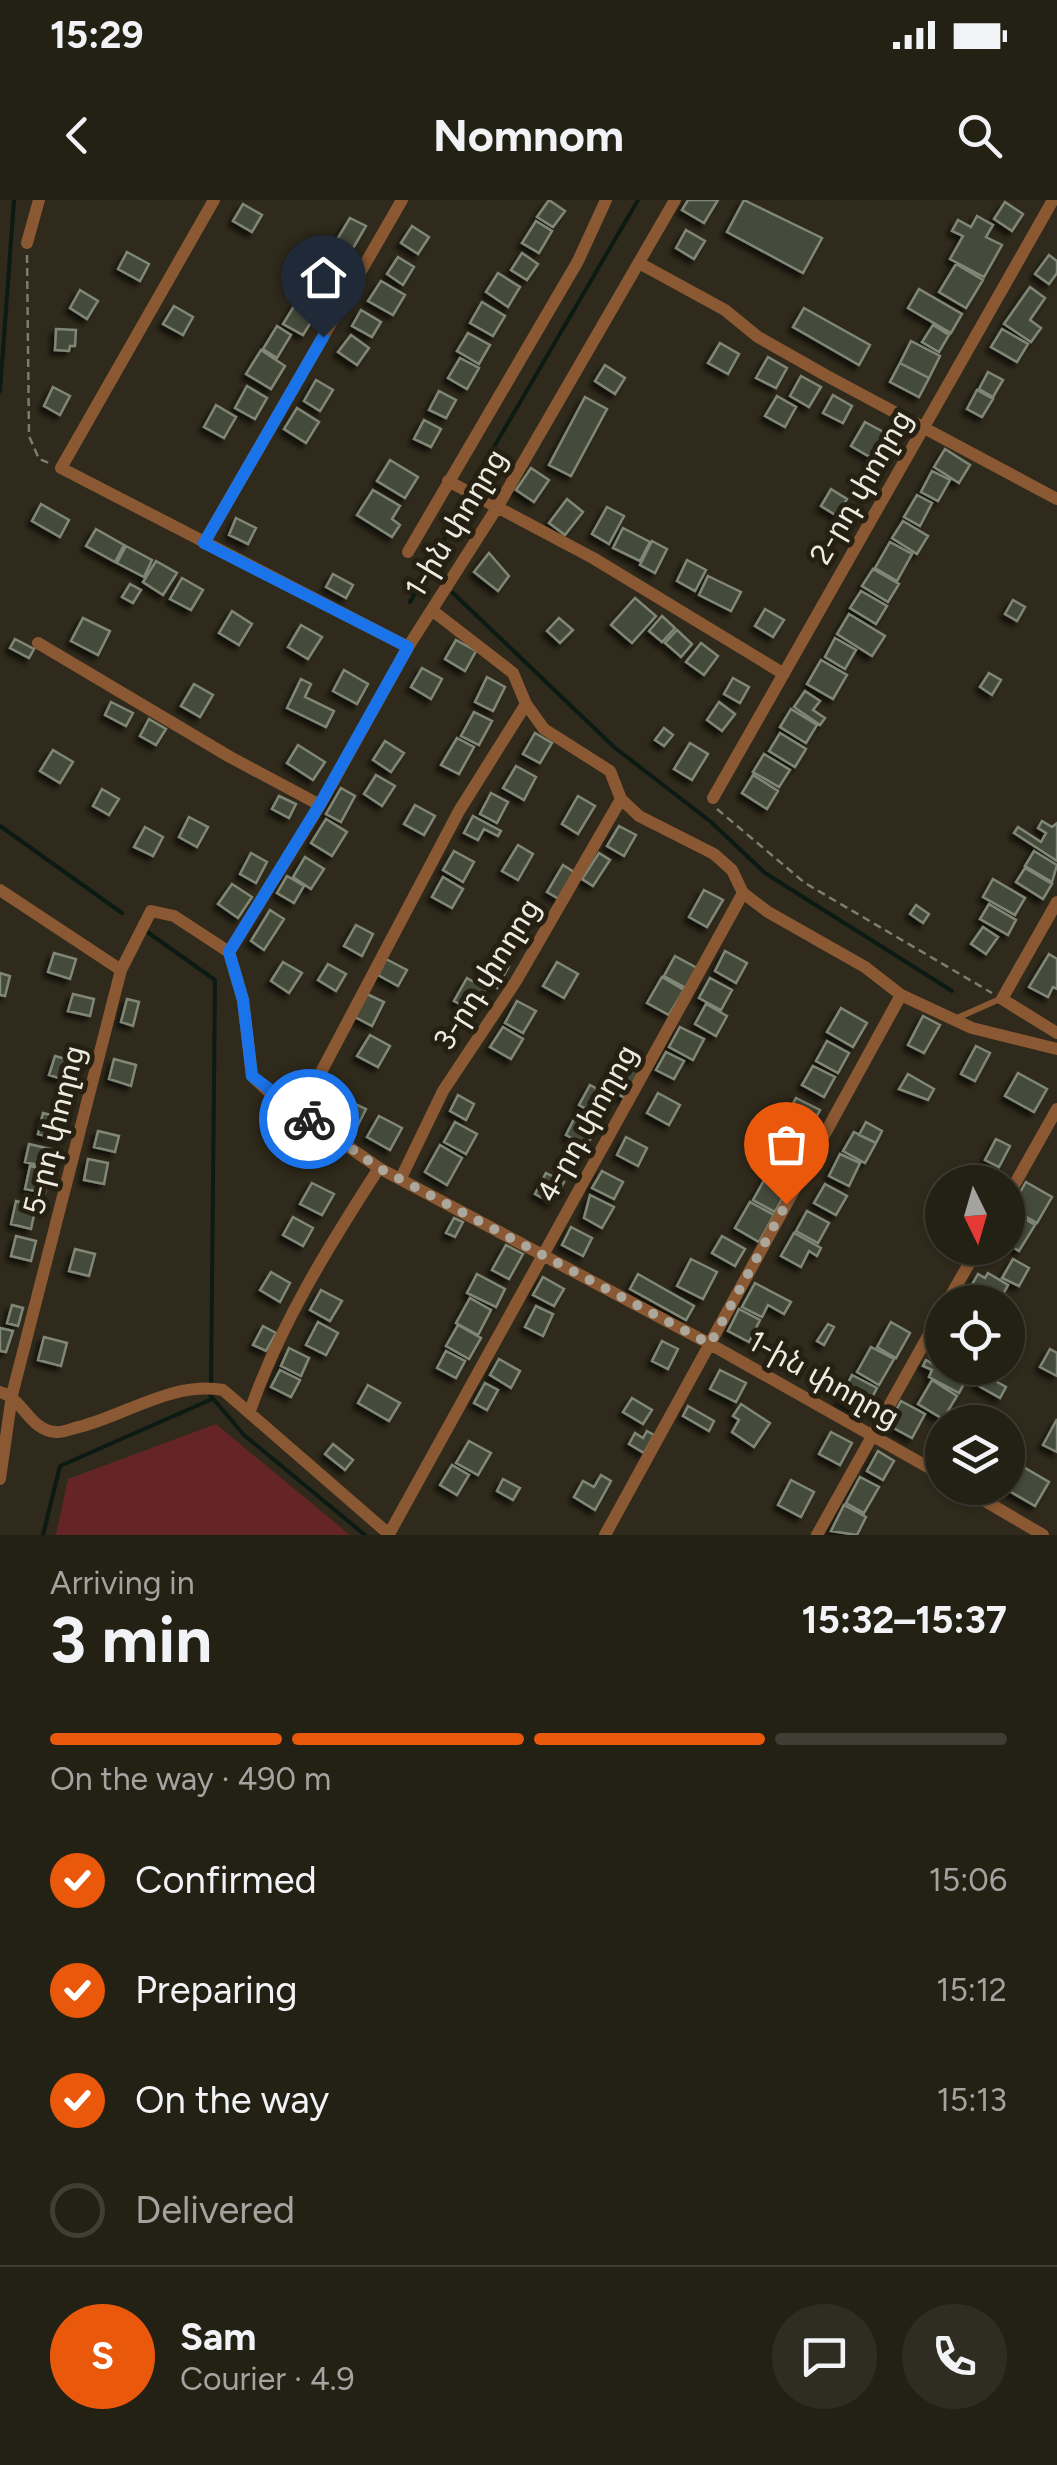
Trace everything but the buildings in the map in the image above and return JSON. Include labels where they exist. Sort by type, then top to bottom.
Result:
[{"type":"street","points":[[27,243],[39,200]]},
{"type":"street","points":[[214,200],[62,468],[408,647]]},
{"type":"street","points":[[204,543],[402,200]]},
{"type":"street","name":"1-ին փողոց","points":[[408,552],[578,261],[606,200]]},
{"type":"street","name":"1-ին փողոց","points":[[675,200],[498,506],[408,647],[320,804],[229,952],[243,1000],[252,1076],[379,1168],[544,1253],[925,1465]]},
{"type":"street","name":"2-րդ փողոց","points":[[713,798],[1054,200]]},
{"type":"street","points":[[639,263],[725,310],[758,337],[1057,499]]},
{"type":"street","points":[[448,481],[593,558],[784,674]]},
{"type":"street","points":[[432,611],[513,672],[526,704],[544,729],[610,771],[621,799],[639,816],[714,854],[732,870],[742,893],[865,967],[901,996],[954,1020],[1057,1049]]},
{"type":"street","points":[[38,644],[230,757],[320,804]]},
{"type":"street","points":[[300,1112],[458,811],[526,704]]},
{"type":"street","name":"3-րդ փողոց","points":[[401,1178],[442,1091],[516,981],[621,799]]},
{"type":"street","name":"4-րդ փողոց","points":[[390,1535],[742,893]]},
{"type":"street","points":[[1,896],[121,970]]},
{"type":"street","points":[[1057,902],[1002,998],[1057,1034]]},
{"type":"street","name":"5-րդ փողոց","points":[[0,1479],[6,1394],[121,970],[151,911],[174,916],[229,952]]},
{"type":"street","points":[[605,1535],[901,996]]},
{"type":"street","points":[[1025,1166],[1057,1109]]},
{"type":"street","points":[[250,1410],[262,1374],[328,1248],[379,1168]]},
{"type":"street","points":[[817,1535],[925,1340]]},
{"type":"street","points":[[6,1394],[38,1426],[56,1432],[112,1418],[176,1391],[204,1387],[222,1390],[250,1410],[390,1535]]},
{"type":"street","points":[[992,1505],[1043,1535]]},
{"type":"lane","points":[[954,1020],[1002,998]]},
{"type":"path","points":[[27,243],[28,436],[39,459],[62,468]]},
{"type":"path","points":[[713,798],[715,806],[762,851],[805,884],[1002,998]]},
{"type":"shaded area","points":[[216,1424],[350,1535],[56,1535],[68,1479]]},
{"type":"waterway","points":[[0,391],[14,200]]},
{"type":"waterway","points":[[470,488],[638,200]]},
{"type":"waterway","points":[[410,602],[465,501]]},
{"type":"waterway","points":[[453,593],[614,747],[711,822],[765,873],[952,991]]},
{"type":"waterway","points":[[0,826],[122,913]]},
{"type":"waterway","points":[[146,931],[215,980],[211,1385]]},
{"type":"waterway","points":[[210,1395],[244,1435],[365,1535]]},
{"type":"waterway","points":[[43,1535],[60,1466],[210,1400]]},
{"type":"way so far","points":[[309,1119],[379,1168],[710,1344],[786,1204]]},
{"type":"route","points":[[309,1119],[252,1076],[243,1000],[229,952],[320,804],[408,647],[204,543],[323,337]]}]
